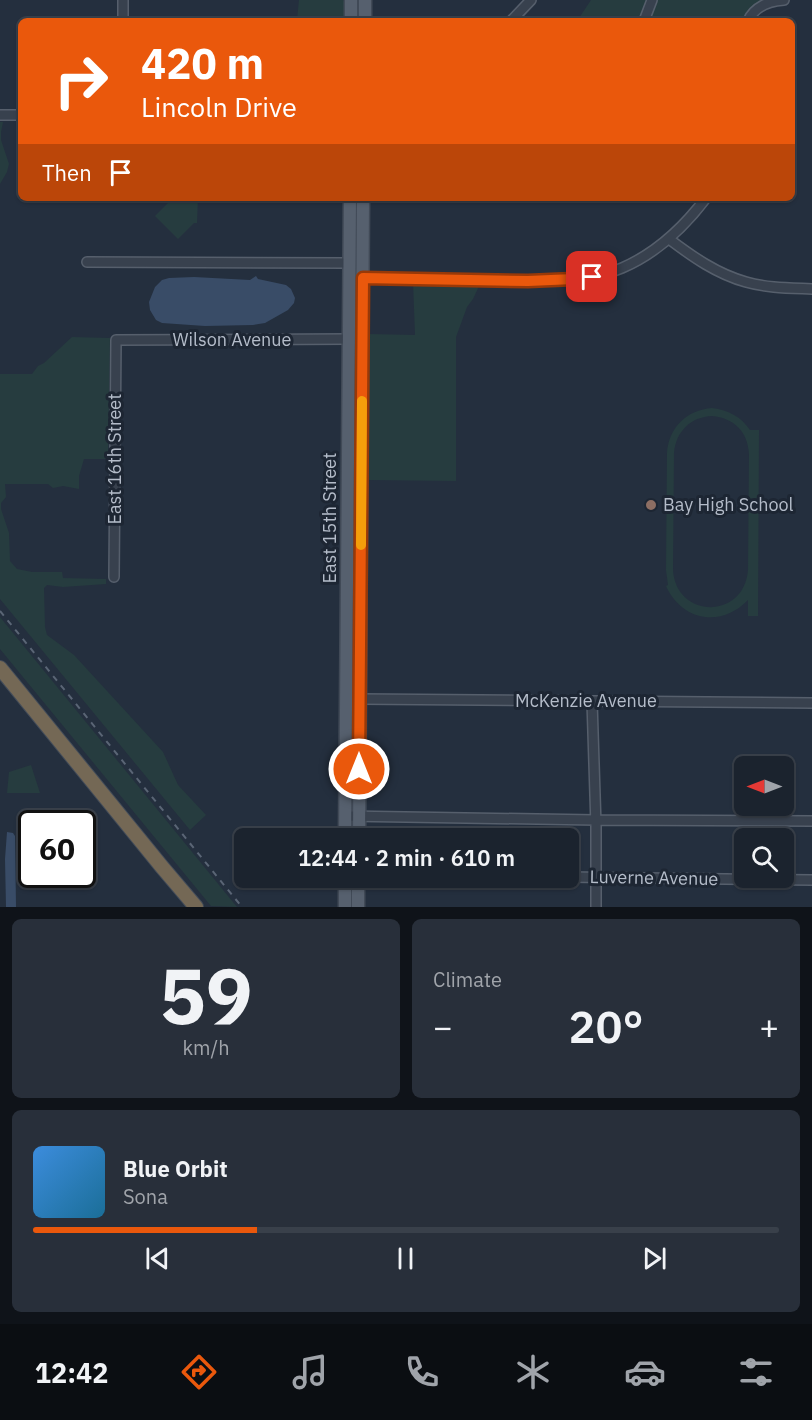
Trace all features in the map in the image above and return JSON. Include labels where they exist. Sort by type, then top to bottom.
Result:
[{"type":"highway","points":[[0,668],[196,907]]},
{"type":"main road","points":[[351,0],[351,18]]},
{"type":"main road","points":[[365,0],[365,18]]},
{"type":"main road","name":"East 15th Street","points":[[345,828],[350,201]]},
{"type":"main road","name":"East 15th Street","points":[[358,828],[363,201]]},
{"type":"main road","points":[[349,263],[363,263]]},
{"type":"main road","points":[[349,278],[363,278]]},
{"type":"main road","points":[[349,339],[362,340]]},
{"type":"main road","points":[[348,404],[362,404]]},
{"type":"main road","points":[[348,489],[361,490]]},
{"type":"main road","points":[[347,585],[360,585]]},
{"type":"main road","points":[[346,699],[360,699]]},
{"type":"main road","points":[[345,888],[345,907]]},
{"type":"main road","points":[[358,888],[358,907]]},
{"type":"street","points":[[123,0],[123,18]]},
{"type":"street","points":[[514,18],[531,0]]},
{"type":"street","points":[[645,18],[652,0]]},
{"type":"street","points":[[749,18],[758,7],[784,0]]},
{"type":"street","points":[[0,115],[18,115]]},
{"type":"street","points":[[363,278],[528,281],[592,277],[621,269],[669,239],[704,201]]},
{"type":"street","points":[[669,239],[722,274],[747,283],[812,289]]},
{"type":"street","points":[[87,262],[349,263]]},
{"type":"street","name":"Wilson Avenue","points":[[116,340],[349,339]]},
{"type":"street","name":"East 16th Street","points":[[114,578],[116,340]]},
{"type":"street","name":"McKenzie Avenue","points":[[360,699],[812,704]]},
{"type":"street","points":[[592,701],[596,907]]},
{"type":"street","points":[[345,816],[812,821]]},
{"type":"street","name":"Luverne Avenue","points":[[579,877],[812,880]]},
{"type":"green space","points":[[299,0],[343,0],[346,5],[346,18],[297,18]]},
{"type":"green space","points":[[591,0],[647,0],[640,18],[579,18]]},
{"type":"green space","points":[[656,0],[767,0],[752,7],[745,18],[650,18]]},
{"type":"green space","points":[[0,122],[3,122],[1,140],[9,164],[0,184]]},
{"type":"green space","points":[[170,201],[198,201],[197,223],[194,223],[178,239],[155,216]]},
{"type":"green space","points":[[413,282],[480,284],[467,307],[456,337],[456,481],[367,480],[368,334],[415,335]]},
{"type":"green space","points":[[72,337],[110,338],[108,459],[84,459],[79,476],[79,489],[63,486],[53,488],[48,484],[5,484],[6,497],[1,503],[1,509],[9,533],[10,561],[17,569],[32,572],[62,572],[63,578],[106,579],[106,584],[63,587],[47,585],[44,588],[47,635],[74,655],[163,752],[178,785],[206,815],[190,830],[0,599],[0,374],[32,374]]},
{"type":"green space","points":[[703,409],[724,410],[743,421],[750,430],[759,430],[758,616],[748,616],[748,600],[726,615],[703,617],[682,607],[666,586],[668,585],[666,570],[668,444],[671,435],[687,416]],"holes":[[[704,417],[720,417],[733,423],[743,433],[748,446],[748,570],[744,586],[735,598],[723,605],[710,607],[697,605],[685,598],[677,586],[673,570],[674,453],[681,432],[691,422]]]},
{"type":"green space","points":[[0,617],[237,907],[211,906],[0,649]]},
{"type":"green space","points":[[31,765],[40,793],[7,793],[9,772]]},
{"type":"water","points":[[256,276],[258,279],[286,285],[291,289],[295,298],[288,310],[265,323],[205,326],[162,323],[156,320],[150,310],[149,302],[155,287],[162,280],[194,277],[250,280]]},
{"type":"water","points":[[7,832],[15,836],[16,907],[6,907]]},
{"type":"railway","points":[[0,611],[242,907]]},
{"type":"slow traffic","points":[[361,545],[362,401]]},
{"type":"place","name":"Bay High School","points":[[651,505]]},
{"type":"route","points":[[359,769],[363,278],[528,281],[592,277]]}]
